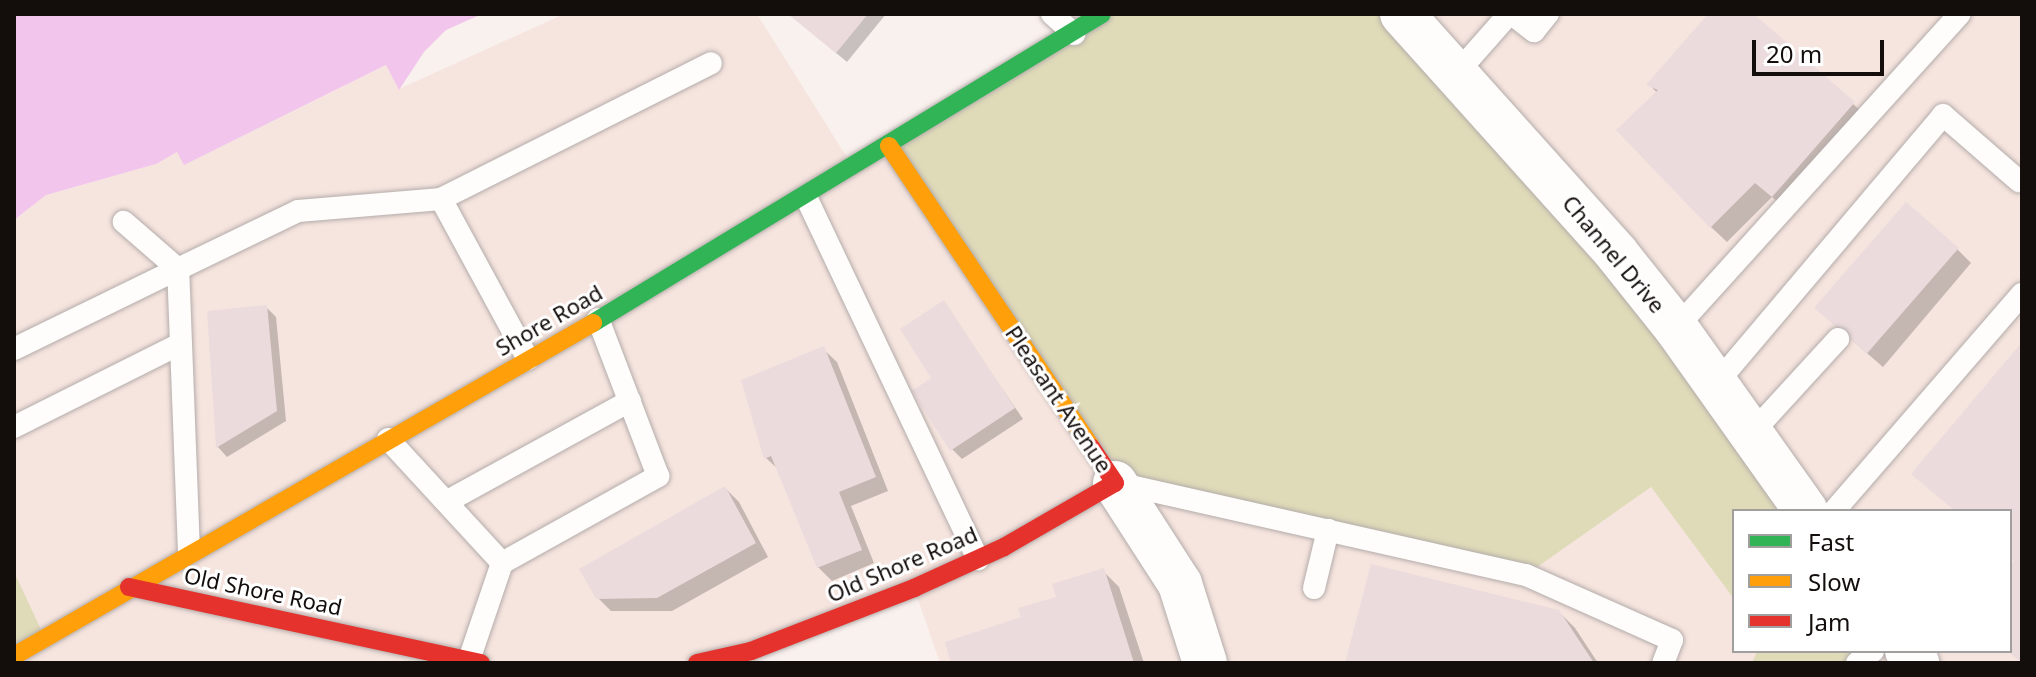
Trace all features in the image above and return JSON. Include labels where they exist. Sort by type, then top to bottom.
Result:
[{"type":"main road","name":"Shore Road","points":[[14,656],[806,197],[1102,14]]},
{"type":"main road","name":"Pleasant Avenue","points":[[889,146],[1115,483]]},
{"type":"main road","name":"Old Shore Road","points":[[697,663],[751,651],[914,588],[978,559],[1115,483]]},
{"type":"main road","name":"Old Shore Road","points":[[129,587],[430,658],[475,662]]},
{"type":"street","name":"Channel Drive","points":[[1402,14],[1617,254],[1676,328],[1805,509]]},
{"type":"street","name":"Pleasant Avenue","points":[[1115,483],[1180,584],[1205,663]]},
{"type":"lane","points":[[1052,14],[1074,34]]},
{"type":"lane","points":[[1456,74],[1510,14],[1534,31],[1548,14]]},
{"type":"lane","points":[[1676,328],[1960,14]]},
{"type":"lane","points":[[14,349],[298,211],[441,199],[711,63]]},
{"type":"lane","points":[[1716,384],[1943,115],[2019,181]]},
{"type":"lane","points":[[806,197],[978,559]]},
{"type":"lane","points":[[441,199],[528,359]]},
{"type":"lane","points":[[124,222],[178,269],[189,552]]},
{"type":"lane","points":[[1836,509],[2022,294]]},
{"type":"lane","points":[[475,662],[502,563],[658,476],[598,319]]},
{"type":"lane","points":[[1751,434],[1838,339]]},
{"type":"lane","points":[[14,427],[180,344]]},
{"type":"lane","points":[[446,502],[630,401]]},
{"type":"lane","points":[[388,439],[502,563]]},
{"type":"lane","points":[[1115,483],[1526,575],[1571,592],[1672,640],[1663,663]]},
{"type":"lane","points":[[1314,588],[1328,530]]},
{"type":"shaded area","points":[[14,14],[482,14],[446,30],[424,52],[399,90],[386,65],[184,165],[177,152],[156,164],[46,195],[14,220]]},
{"type":"shaded area","points":[[564,14],[757,14],[853,167],[889,146],[1526,575],[1651,487],[1732,596],[1732,653],[1756,653],[1752,663],[940,663],[914,588],[729,663],[14,663],[14,220],[46,195],[156,164],[177,152],[185,164],[387,65],[399,89]]},
{"type":"shaded area","points":[[1102,14],[1400,14],[1804,509],[1732,509],[1732,596],[1651,487],[1526,575],[1115,483],[889,146]]},
{"type":"shaded area","points":[[1400,14],[2022,14],[2022,663],[1852,663],[1865,653],[2012,653],[2012,509],[1804,509]]},
{"type":"shaded area","points":[[14,572],[44,636],[14,655]]},
{"type":"shaded area","points":[[1756,653],[1865,653],[1852,663],[1752,663]]},
{"type":"building","points":[[788,14],[868,14],[836,53]]},
{"type":"building","points":[[1708,14],[1754,14],[1855,102],[1772,197],[1755,183],[1710,228],[1616,130],[1658,90],[1646,85]]},
{"type":"building","points":[[1906,202],[1959,248],[1867,354],[1814,308]]},
{"type":"building","points":[[944,300],[1015,408],[950,451],[912,391],[931,378],[900,329]]},
{"type":"building","points":[[267,305],[277,411],[216,448],[207,311]]},
{"type":"building","points":[[2022,342],[2022,663],[2010,653],[2014,561],[2012,509],[1953,509],[1911,474]]},
{"type":"building","points":[[824,346],[876,477],[839,492],[862,550],[817,568],[771,456],[764,459],[741,380]]},
{"type":"building","points":[[725,486],[756,543],[657,598],[596,599],[579,569]]},
{"type":"building","points":[[1371,564],[1559,610],[1594,663],[1345,663]]},
{"type":"building","points":[[1104,568],[1134,663],[951,663],[945,642],[1021,617],[1018,608],[1056,597],[1052,584]]},
{"type":"traffic: fast","points":[[593,323],[1102,14]]},
{"type":"traffic: slow","points":[[889,146],[1091,447]]},
{"type":"traffic: slow","points":[[14,656],[593,323]]},
{"type":"traffic: jam","points":[[697,663],[751,651],[914,588],[1004,547],[1115,483],[1091,447]]},
{"type":"traffic: jam","points":[[129,587],[481,663]]}]
